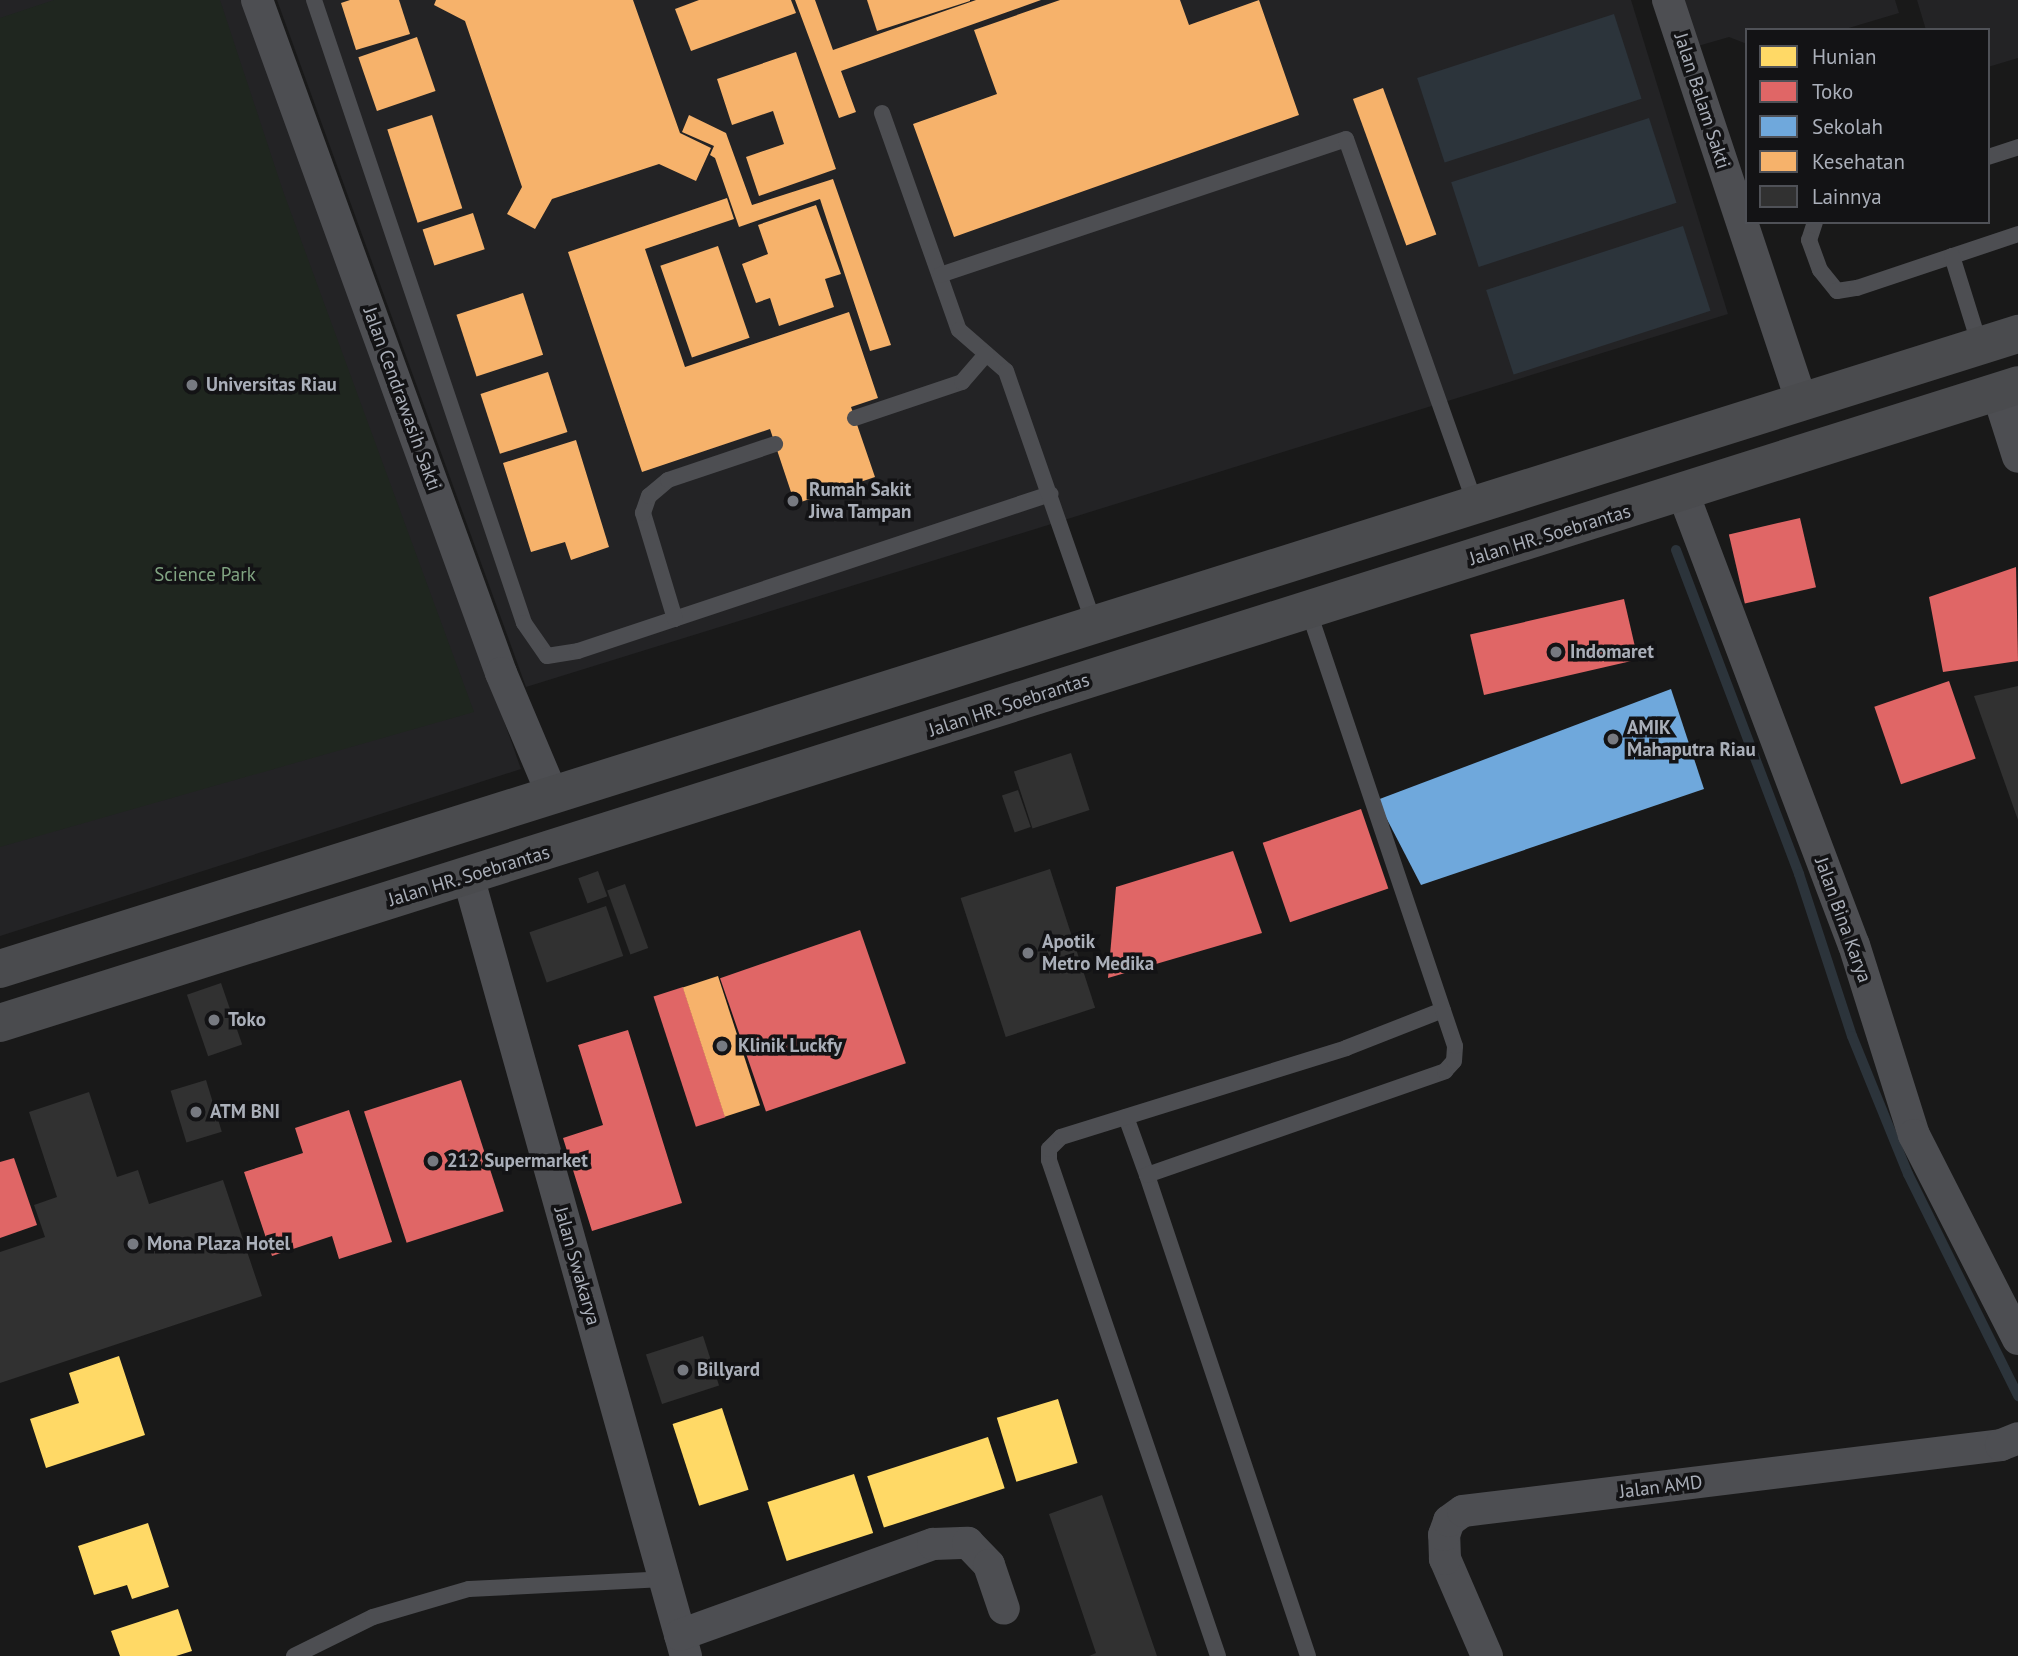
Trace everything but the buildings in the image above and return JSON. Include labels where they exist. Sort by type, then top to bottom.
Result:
[{"type":"main road","points":[[0,969],[2018,334]]},
{"type":"main road","name":"Jalan HR. Soebrantas","points":[[0,1023],[1683,493],[2008,388]]},
{"type":"main road","points":[[1094,623],[1112,673]]},
{"type":"street","name":"Jalan Cendrawasih Sakti","points":[[257,0],[501,673],[553,796]]},
{"type":"street","name":"Jalan Balam Sakti","points":[[1668,0],[1802,402]]},
{"type":"street","points":[[2008,388],[2018,457]]},
{"type":"street","name":"Jalan Bina Karya","points":[[1683,493],[1854,945],[1914,1135],[2018,1339]]},
{"type":"street","name":"Jalan Swakarya","points":[[468,876],[683,1646]]},
{"type":"street","name":"Jalan AMD","points":[[1488,1656],[1445,1559],[1444,1535],[1449,1521],[1463,1511],[2001,1445],[2018,1438]]},
{"type":"street","points":[[683,1646],[933,1544],[968,1543],[989,1566],[1004,1609]]},
{"type":"lane","points":[[314,0],[524,623],[547,656],[578,651],[1051,494]]},
{"type":"lane","points":[[882,113],[959,330],[1006,371],[1094,623]]},
{"type":"lane","points":[[940,275],[1346,139],[1475,504]]},
{"type":"lane","points":[[1990,156],[2018,147]]},
{"type":"lane","points":[[1814,224],[1809,240],[1820,270],[1837,291],[1857,288],[2018,234]]},
{"type":"lane","points":[[1952,256],[1980,346]]},
{"type":"lane","points":[[855,418],[962,382],[986,354]]},
{"type":"lane","points":[[675,619],[643,513],[649,496],[668,480],[775,444]]},
{"type":"lane","points":[[1147,1175],[1445,1071],[1454,1060],[1455,1046],[1444,1010],[1309,611]]},
{"type":"lane","points":[[1218,1656],[1049,1160],[1049,1149],[1061,1137],[1346,1048],[1444,1010]]},
{"type":"lane","points":[[1126,1117],[1308,1656]]},
{"type":"lane","points":[[294,1656],[373,1617],[468,1589],[664,1579]]},
{"type":"shaded area","name":"Science Park","points":[[0,0],[249,0],[521,769],[0,936]]},
{"type":"shaded area","name":"Rumah Sakit Jiwa Tampan","points":[[277,0],[1631,0],[1728,314],[526,687]]},
{"type":"shaded area","points":[[1683,0],[1895,0],[1899,13],[1849,28],[1745,28],[1745,43],[1729,37],[1698,46]]},
{"type":"shaded area","points":[[1917,0],[2018,0],[2018,58],[1990,66],[1990,28],[1925,28]]},
{"type":"shaded area","points":[[1614,14],[1642,99],[1445,163],[1417,78]]},
{"type":"shaded area","points":[[1649,118],[1677,203],[1479,267],[1451,182]]},
{"type":"shaded area","points":[[1683,226],[1711,311],[1514,375],[1486,290]]},
{"type":"green space","name":"Science Park","points":[[54,0],[220,0],[283,191],[474,712],[0,847],[0,18]]},
{"type":"waterway","points":[[1676,550],[1799,874],[1852,1036],[1908,1174],[2018,1396]]},
{"type":"place","name":"Universitas Riau","points":[[192,385]]},
{"type":"place","name":"Rumah Sakit Jiwa Tampan","points":[[793,501]]},
{"type":"place","name":"Indomaret","points":[[1556,652]]},
{"type":"place","name":"AMIK Mahaputra Riau","points":[[1613,739]]},
{"type":"place","name":"Apotik Metro Medika","points":[[1028,953]]},
{"type":"place","name":"Toko","points":[[214,1020]]},
{"type":"place","name":"Klinik Luckfy","points":[[722,1046]]},
{"type":"place","name":"ATM BNI","points":[[196,1112]]},
{"type":"place","name":"212 Supermarket","points":[[433,1161]]},
{"type":"place","name":"Mona Plaza Hotel","points":[[133,1244]]},
{"type":"place","name":"Billyard","points":[[683,1370]]}]
